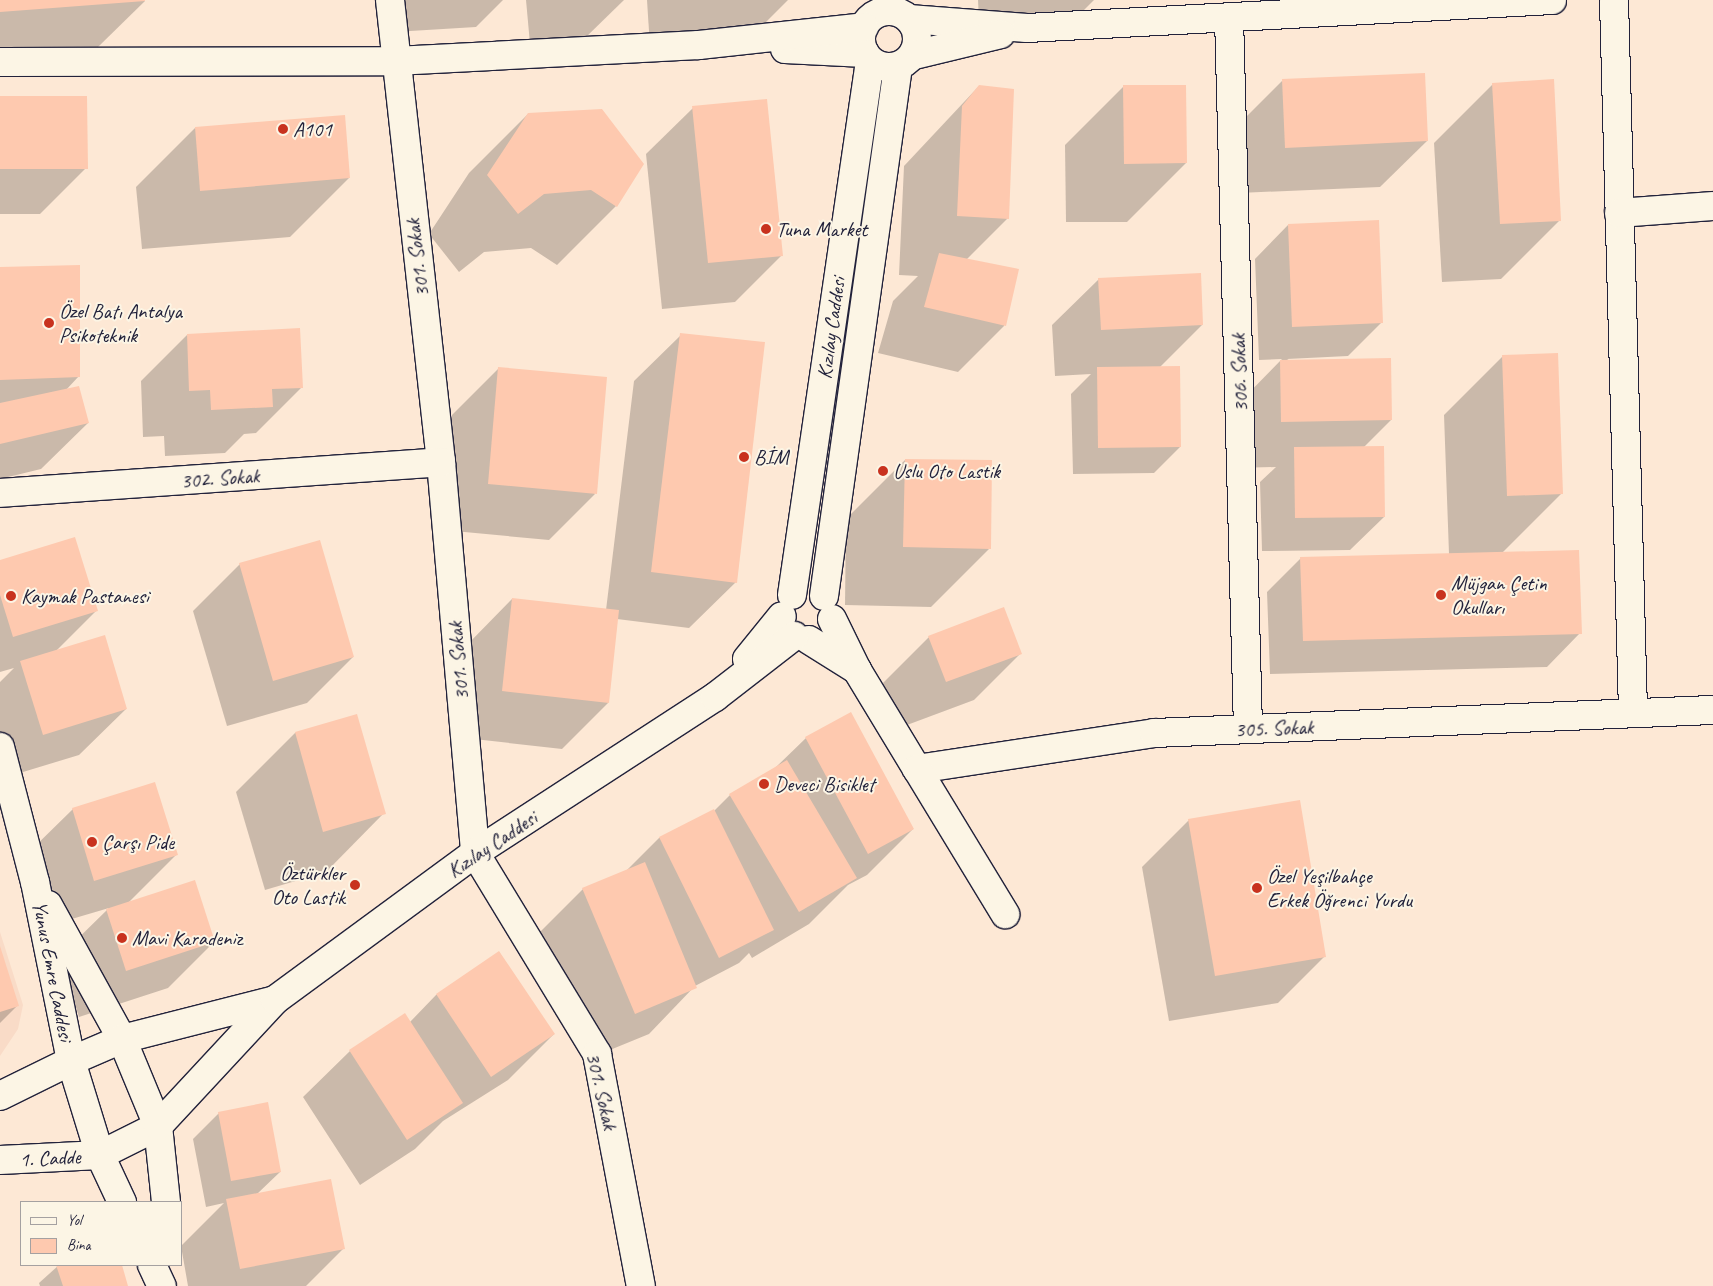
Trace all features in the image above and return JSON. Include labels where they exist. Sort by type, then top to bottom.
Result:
[{"type":"street","name":"301. Sokak","points":[[390,0],[395,61],[441,462],[475,853],[597,1054],[641,1286]]},
{"type":"street","points":[[0,62],[395,61],[699,45],[883,23],[1027,28],[1229,18],[1363,5],[1552,0]]},
{"type":"street","points":[[1614,0],[1633,713]]},
{"type":"street","name":"306. Sokak","points":[[1229,18],[1248,729]]},
{"type":"street","points":[[883,23],[879,66],[906,61],[1027,28]]},
{"type":"street","name":"Kızılay Caddesi","points":[[100,1156],[158,1126],[275,1000],[475,853],[715,697],[794,622],[883,23],[918,36],[906,61],[828,608]]},
{"type":"street","points":[[1619,213],[1713,206]]},
{"type":"street","name":"302. Sokak","points":[[0,493],[441,462]]},
{"type":"street","points":[[794,622],[808,590],[828,608],[857,670],[1005,914]]},
{"type":"street","points":[[794,622],[824,633],[828,608]]},
{"type":"street","points":[[794,622],[857,670]]},
{"type":"street","name":"305. Sokak","points":[[917,769],[1154,733],[1713,710]]},
{"type":"street","name":"Yunus Emre Caddesi","points":[[0,747],[35,882],[71,1061],[100,1156]]},
{"type":"street","name":"Yunus Emre Caddesi","points":[[35,882],[122,1039],[158,1126]]},
{"type":"street","name":"Kızılay Caddesi","points":[[71,1061],[122,1039],[275,1000]]},
{"type":"street","points":[[0,1096],[71,1061]]},
{"type":"street","points":[[158,1126],[166,1201]]},
{"type":"street","points":[[100,1156],[122,1201]]},
{"type":"street","name":"1. Cadde","points":[[0,1160],[100,1156]]},
{"type":"street","points":[[152,1266],[162,1286]]},
{"type":"street","points":[[172,1266],[174,1286]]},
{"type":"shaded area","points":[[0,932],[23,1005],[18,1029],[0,1056]]},
{"type":"building","points":[[0,0],[145,0],[145,1],[0,12]]},
{"type":"building","points":[[1425,73],[1428,141],[1285,148],[1282,79]]},
{"type":"building","points":[[1554,79],[1561,221],[1500,224],[1492,83]]},
{"type":"building","points":[[979,85],[1014,89],[1009,219],[957,216],[962,106]]},
{"type":"building","points":[[1123,85],[1186,85],[1187,163],[1124,164]]},
{"type":"building","points":[[0,96],[87,96],[88,169],[0,169]]},
{"type":"building","points":[[767,99],[783,256],[708,263],[692,106]]},
{"type":"building","points":[[602,109],[644,164],[617,207],[591,190],[544,194],[518,214],[487,175],[528,113]]},
{"type":"building","points":[[345,115],[350,178],[200,191],[195,127]]},
{"type":"building","points":[[1379,220],[1383,323],[1292,327],[1288,224]]},
{"type":"building","points":[[939,253],[1019,269],[1006,326],[924,307]]},
{"type":"building","points":[[80,265],[80,377],[0,380],[0,267]]},
{"type":"building","points":[[1201,273],[1203,325],[1101,330],[1098,278]]},
{"type":"building","points":[[300,328],[303,388],[272,389],[273,407],[211,410],[210,390],[189,391],[187,334]]},
{"type":"building","points":[[680,333],[765,342],[737,583],[651,572]]},
{"type":"building","points":[[1558,353],[1563,494],[1507,496],[1502,355]]},
{"type":"building","points":[[1391,358],[1392,420],[1281,422],[1280,360]]},
{"type":"building","points":[[1180,366],[1181,447],[1098,448],[1097,367]]},
{"type":"building","points":[[498,367],[607,377],[597,494],[488,484]]},
{"type":"building","points":[[79,386],[89,423],[0,444],[0,403]]},
{"type":"building","points":[[1384,446],[1385,517],[1295,518],[1294,447]]},
{"type":"building","points":[[905,459],[992,460],[991,549],[903,547]]},
{"type":"building","points":[[75,537],[98,611],[13,637],[0,595],[0,560]]},
{"type":"building","points":[[320,540],[354,657],[273,681],[239,563]]},
{"type":"building","name":"Müjgan Çetin Okulları","points":[[1579,550],[1582,634],[1303,641],[1300,557]]},
{"type":"building","points":[[512,598],[619,610],[609,703],[502,691]]},
{"type":"building","points":[[1004,607],[1022,654],[946,682],[928,636]]},
{"type":"building","points":[[105,635],[127,709],[43,735],[20,661]]},
{"type":"building","points":[[851,712],[914,829],[868,854],[805,737]]},
{"type":"building","points":[[357,714],[386,814],[323,832],[295,732]]},
{"type":"building","points":[[787,760],[857,878],[799,912],[729,794]]},
{"type":"building","points":[[155,782],[178,855],[94,881],[72,808]]},
{"type":"building","name":"Özel Yeşilbahçe Erkek Öğrenci Yurdu","points":[[1300,800],[1326,957],[1215,976],[1188,819]]},
{"type":"building","points":[[714,809],[774,930],[719,958],[659,837]]},
{"type":"building","points":[[645,862],[697,988],[635,1014],[582,888]]},
{"type":"building","points":[[195,880],[215,942],[126,971],[106,909]]},
{"type":"building","points":[[0,946],[19,1006],[0,1012]]},
{"type":"building","points":[[499,951],[555,1034],[491,1077],[436,994]]},
{"type":"building","points":[[405,1013],[463,1103],[407,1140],[349,1050]]},
{"type":"building","points":[[268,1102],[281,1172],[231,1181],[218,1112]]},
{"type":"building","points":[[331,1179],[345,1249],[240,1269],[226,1199]]},
{"type":"building","points":[[56,1266],[122,1266],[128,1286],[63,1286]]},
{"type":"place","name":"A101","points":[[283,129]]},
{"type":"place","name":"Tuna Market","points":[[766,229]]},
{"type":"place","name":"Özel Batı Antalya Psikoteknik","points":[[49,323]]},
{"type":"place","name":"BİM","points":[[744,457]]},
{"type":"place","name":"Uslu Oto Lastik","points":[[883,471]]},
{"type":"place","name":"Müjgan Çetin Okulları","points":[[1441,595]]},
{"type":"place","name":"Kaymak Pastanesi","points":[[11,596]]},
{"type":"place","name":"Deveci Bisiklet","points":[[764,784]]},
{"type":"place","name":"Çarşı Pide","points":[[92,842]]},
{"type":"place","name":"Öztürkler Oto Lastik","points":[[355,885]]},
{"type":"place","name":"Özel Yeşilbahçe Erkek Öğrenci Yurdu","points":[[1257,888]]},
{"type":"place","name":"Mavi Karadeniz","points":[[122,938]]}]
